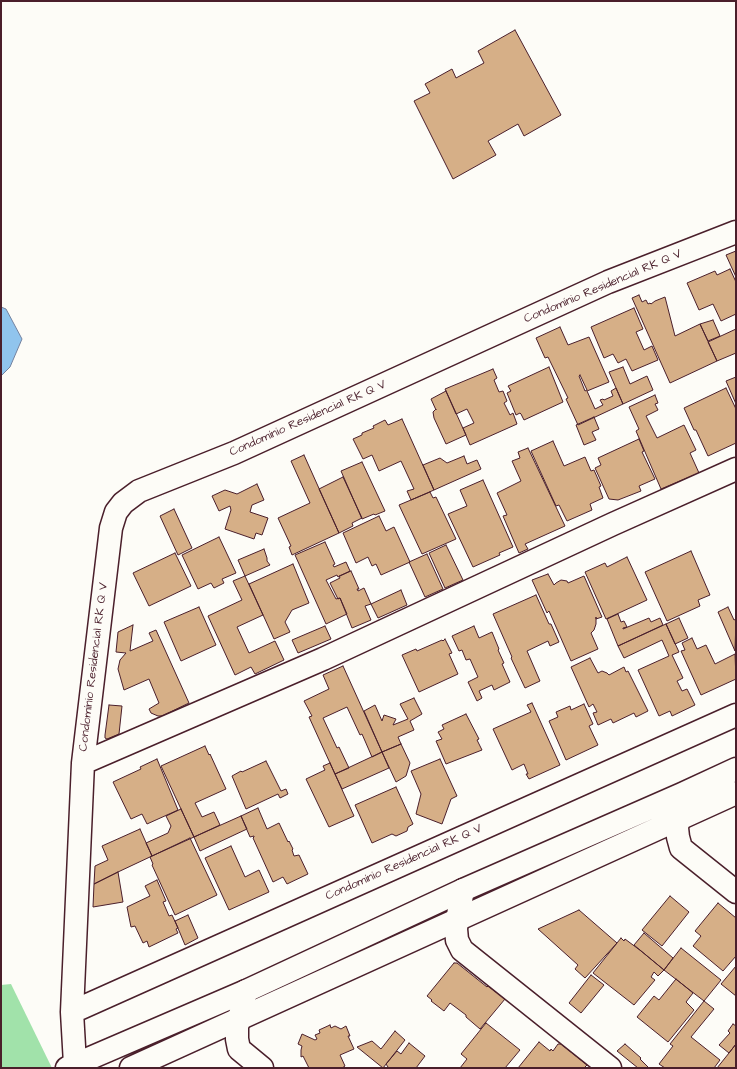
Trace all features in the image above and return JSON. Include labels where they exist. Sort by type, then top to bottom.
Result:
[{"type":"street","name":"Condomínio Residencial RK Q V","points":[[73,1067],[72,1012],[84,763],[111,528],[116,512],[123,503],[138,491],[241,450],[608,282],[736,232]]},
{"type":"street","name":"Condomínio Residencial RK Q V","points":[[84,763],[323,659],[613,524],[736,469]]},
{"type":"street","name":"Condomínio Residencial RK Q V","points":[[72,1012],[736,715]]},
{"type":"street","points":[[73,1067],[246,991],[463,890],[682,794],[736,768]]},
{"type":"street","points":[[131,1068],[736,793]]},
{"type":"street","points":[[682,794],[678,819],[678,837],[681,848],[736,892]]},
{"type":"street","points":[[463,890],[456,929],[462,950],[610,1068]]},
{"type":"street","points":[[246,991],[237,1027],[239,1049],[262,1068]]},
{"type":"green space","points":[[11,984],[52,1068],[1,1068],[1,985]]},
{"type":"water","points":[[1,307],[6,309],[22,339],[10,367],[1,376]]},
{"type":"building","points":[[515,30],[561,115],[524,136],[518,124],[488,141],[496,155],[453,179],[414,101],[430,93],[425,84],[452,69],[456,78],[484,63],[478,51]]},
{"type":"building","points":[[736,251],[736,277],[726,255]]},
{"type":"building","points":[[730,269],[736,282],[736,314],[721,321],[713,304],[699,310],[687,283],[715,271],[717,275]]},
{"type":"building","points":[[639,295],[642,302],[646,300],[648,304],[665,297],[675,336],[700,324],[717,361],[670,383],[632,298]]},
{"type":"building","points":[[634,308],[643,329],[636,332],[644,350],[652,346],[658,360],[632,371],[626,359],[618,363],[613,354],[604,358],[591,327]]},
{"type":"building","points":[[713,320],[720,336],[708,341],[700,324]]},
{"type":"building","points":[[560,327],[568,345],[589,337],[609,382],[587,391],[595,409],[603,405],[600,400],[613,396],[611,391],[616,388],[623,404],[578,425],[566,399],[568,398],[548,357],[545,358],[536,338]],"holes":[[[580,375],[587,390],[585,391],[579,376]]]},
{"type":"building","points":[[736,329],[736,353],[717,361],[708,342]]},
{"type":"building","points":[[549,367],[563,402],[524,420],[520,413],[516,415],[507,393],[511,391],[508,386]]},
{"type":"building","points":[[623,367],[630,384],[647,376],[653,390],[623,404],[609,372]]},
{"type":"building","points":[[493,369],[497,378],[494,380],[499,392],[503,391],[507,401],[504,403],[510,415],[513,413],[517,424],[470,445],[463,428],[474,423],[467,409],[456,414],[445,389]]},
{"type":"building","points":[[736,377],[736,404],[726,381]]},
{"type":"building","points":[[726,388],[736,409],[736,443],[708,456],[684,408]]},
{"type":"building","points":[[446,391],[466,435],[446,444],[434,418],[433,412],[436,409],[431,399]]},
{"type":"building","points":[[655,395],[658,403],[655,404],[658,410],[646,416],[657,438],[684,425],[696,450],[690,453],[699,473],[661,489],[636,431],[639,429],[629,407]]},
{"type":"building","points":[[594,417],[599,429],[592,432],[596,440],[584,445],[576,425]]},
{"type":"building","points":[[402,419],[434,490],[411,500],[407,491],[414,489],[401,461],[379,471],[372,455],[363,459],[353,439],[374,428],[373,426],[385,420],[388,425]]},
{"type":"building","points":[[639,439],[644,451],[642,452],[655,479],[639,486],[641,491],[618,500],[609,499],[595,468],[601,465],[598,458]]},
{"type":"building","points":[[553,441],[564,466],[585,457],[591,471],[594,470],[601,486],[599,487],[603,498],[590,504],[592,510],[567,521],[559,505],[556,506],[531,451]]},
{"type":"building","points":[[528,448],[565,526],[525,544],[528,549],[519,553],[503,516],[507,515],[497,493],[521,481],[512,461],[520,458],[518,452]]},
{"type":"building","points":[[304,455],[339,533],[292,555],[289,547],[291,546],[278,518],[310,503],[291,461]]},
{"type":"building","points":[[464,456],[467,464],[477,460],[481,469],[434,490],[423,465],[440,458],[447,463]]},
{"type":"building","points":[[362,462],[385,511],[362,519],[341,471]]},
{"type":"building","points":[[343,477],[362,518],[352,523],[353,526],[339,533],[319,489]]},
{"type":"building","points":[[483,480],[513,547],[499,553],[500,555],[473,567],[448,514],[467,506],[460,490]]},
{"type":"building","points":[[257,484],[264,500],[252,505],[250,512],[268,518],[262,535],[256,533],[254,539],[225,529],[231,510],[230,506],[219,511],[212,496],[225,490],[237,494]]},
{"type":"building","points":[[430,492],[433,498],[436,497],[456,539],[422,554],[399,505]]},
{"type":"building","points":[[174,509],[192,548],[178,555],[160,516]]},
{"type":"building","points":[[379,516],[386,531],[394,527],[410,562],[381,575],[376,564],[372,566],[368,557],[356,563],[343,533]]},
{"type":"building","points":[[219,537],[236,573],[222,579],[224,583],[214,588],[211,583],[198,589],[182,555]]},
{"type":"building","points":[[325,542],[335,564],[333,565],[334,567],[346,562],[350,571],[338,577],[337,575],[326,580],[336,599],[340,598],[347,614],[326,624],[295,555]]},
{"type":"building","points":[[446,545],[463,580],[445,588],[429,553]]},
{"type":"building","points":[[264,549],[267,561],[270,565],[245,576],[238,560]]},
{"type":"building","points":[[691,551],[710,595],[698,600],[700,606],[667,621],[645,572]]},
{"type":"building","points":[[175,553],[191,586],[149,606],[133,573]]},
{"type":"building","points":[[427,554],[443,589],[425,597],[409,562]]},
{"type":"building","points":[[627,557],[647,600],[606,619],[585,572],[605,563],[607,567]]},
{"type":"building","points":[[293,564],[309,603],[292,610],[285,622],[290,632],[274,639],[249,584]]},
{"type":"building","points":[[351,571],[359,589],[357,589],[358,591],[364,588],[371,604],[365,606],[371,620],[352,628],[340,598],[338,599],[330,583],[340,578],[339,576]]},
{"type":"building","points":[[548,574],[554,585],[561,580],[567,581],[568,583],[584,576],[602,617],[596,619],[594,630],[591,633],[598,649],[571,661],[549,611],[547,613],[532,580]]},
{"type":"building","points":[[245,576],[263,615],[237,627],[249,653],[275,641],[284,660],[255,674],[251,667],[235,675],[208,616],[242,600],[233,581]]},
{"type":"building","points":[[401,590],[407,605],[378,618],[371,604]]},
{"type":"building","points":[[536,595],[559,642],[550,646],[548,641],[527,651],[540,681],[525,688],[493,614]]},
{"type":"building","points":[[199,607],[216,645],[181,661],[164,622]]},
{"type":"building","points":[[728,607],[734,620],[736,619],[735,651],[718,612]]},
{"type":"building","points":[[618,614],[621,622],[624,621],[627,627],[623,629],[649,618],[651,622],[660,618],[663,625],[618,646],[607,619]]},
{"type":"building","points":[[679,618],[688,638],[675,644],[666,624]]},
{"type":"building","points":[[666,624],[679,652],[672,655],[683,678],[677,681],[682,691],[687,689],[695,705],[672,716],[670,711],[659,716],[638,670],[669,656],[662,640],[624,658],[618,646]]},
{"type":"building","points":[[133,625],[130,651],[153,641],[149,633],[156,630],[189,703],[162,716],[158,716],[151,713],[149,709],[159,703],[149,679],[124,690],[118,669],[120,660],[126,653],[116,652],[118,632]]},
{"type":"building","points":[[325,626],[331,639],[298,653],[292,640]]},
{"type":"building","points":[[474,626],[479,638],[492,632],[504,663],[502,664],[510,682],[494,690],[492,685],[479,691],[482,698],[477,701],[468,682],[478,677],[470,659],[466,660],[462,650],[459,651],[452,636]]},
{"type":"building","points":[[692,638],[697,649],[706,645],[715,664],[735,654],[736,679],[701,695],[681,651],[685,650],[682,643]]},
{"type":"building","points":[[445,639],[452,653],[449,654],[458,674],[419,692],[402,655],[416,649],[417,651]]},
{"type":"building","points":[[590,658],[598,673],[602,671],[609,675],[624,667],[626,672],[628,671],[648,711],[636,717],[634,713],[613,723],[611,719],[598,725],[593,713],[597,712],[593,704],[589,707],[571,667]]},
{"type":"building","points":[[343,666],[382,752],[372,757],[362,734],[360,735],[347,707],[323,718],[337,748],[339,747],[349,768],[335,774],[309,717],[312,716],[304,701],[329,689],[323,675]]},
{"type":"building","points":[[414,698],[422,714],[410,721],[414,730],[398,737],[401,744],[382,752],[364,711],[375,705],[382,721],[384,715],[396,719],[393,725],[408,719],[400,704]]},
{"type":"building","points":[[532,703],[560,765],[529,779],[526,774],[528,774],[524,764],[512,770],[493,729],[531,712],[527,705]]},
{"type":"building","points":[[584,704],[593,724],[589,726],[598,745],[566,760],[549,721],[558,717],[556,712],[570,706],[571,710]]},
{"type":"building","points":[[109,705],[122,706],[119,734],[107,739],[105,738],[105,735]]},
{"type":"building","points":[[466,714],[479,739],[477,740],[482,750],[446,764],[436,741],[442,739],[438,732],[444,729],[442,725]]},
{"type":"building","points":[[401,744],[410,763],[406,776],[396,782],[382,752]]},
{"type":"building","points":[[205,746],[226,789],[195,803],[202,817],[214,812],[220,825],[194,837],[161,766]]},
{"type":"building","points":[[382,752],[389,768],[342,789],[335,774]]},
{"type":"building","points":[[157,759],[178,810],[147,824],[142,814],[131,819],[113,782],[141,769],[140,767]]},
{"type":"building","points":[[440,759],[457,796],[451,799],[442,824],[416,814],[421,794],[411,771]]},
{"type":"building","points":[[266,761],[281,791],[286,789],[288,794],[280,798],[278,794],[246,809],[232,776]]},
{"type":"building","points":[[330,763],[354,816],[329,827],[306,779],[325,770],[323,766]]},
{"type":"building","points":[[396,787],[413,824],[408,827],[407,831],[396,836],[392,834],[372,843],[355,805]]},
{"type":"building","points":[[258,808],[267,829],[279,823],[293,849],[294,856],[299,855],[308,874],[287,884],[283,877],[273,882],[253,838],[254,836],[250,837],[241,816]]},
{"type":"building","points":[[181,809],[194,837],[152,856],[146,843],[168,833],[171,826],[166,816]]},
{"type":"building","points":[[241,816],[247,829],[200,851],[194,837]]},
{"type":"building","points":[[140,829],[152,856],[94,884],[95,866],[108,860],[102,846]]},
{"type":"building","points":[[190,838],[217,895],[175,915],[152,865],[153,864],[150,857]]},
{"type":"building","points":[[231,846],[245,877],[259,870],[269,892],[229,910],[205,858]]},
{"type":"building","points":[[118,872],[123,902],[93,907],[94,884]]},
{"type":"building","points":[[157,880],[166,901],[163,902],[169,916],[172,915],[178,928],[176,929],[178,933],[149,947],[147,941],[143,943],[135,926],[131,927],[127,907],[150,896],[145,886]]},
{"type":"building","points":[[670,896],[689,912],[662,946],[642,930]]},
{"type":"building","points":[[718,903],[736,918],[736,956],[723,971],[693,946],[701,936],[695,931]]},
{"type":"building","points":[[579,910],[617,943],[585,978],[575,969],[578,965],[538,929]]},
{"type":"building","points":[[188,915],[198,938],[185,945],[175,921]]},
{"type":"building","points":[[644,933],[673,958],[664,970],[634,945]]},
{"type":"building","points":[[621,938],[624,941],[625,939],[664,970],[658,976],[654,972],[651,977],[655,980],[634,1005],[593,973]]},
{"type":"building","points":[[681,948],[721,980],[704,1001],[664,970]]},
{"type":"building","points":[[454,963],[457,963],[505,999],[480,1029],[466,1017],[466,1015],[450,1003],[444,1011],[427,996]]},
{"type":"building","points":[[736,966],[736,996],[721,984]]},
{"type":"building","points":[[591,975],[604,985],[581,1013],[569,1003]]},
{"type":"building","points":[[676,979],[693,993],[686,1002],[694,1010],[668,1042],[637,1017],[654,996],[659,1000]]},
{"type":"building","points":[[704,1001],[714,1009],[691,1037],[720,1060],[714,1068],[665,1068],[659,1064],[673,1046],[670,1044]]},
{"type":"building","points":[[486,1023],[520,1050],[505,1068],[460,1068],[467,1059],[461,1054]]},
{"type":"building","points":[[733,1024],[736,1026],[736,1044],[729,1053],[719,1045],[730,1033],[728,1031]]},
{"type":"building","points":[[330,1025],[331,1028],[335,1026],[341,1029],[346,1026],[350,1036],[348,1036],[354,1049],[340,1055],[345,1066],[342,1068],[309,1068],[303,1056],[301,1057],[302,1046],[298,1044],[302,1034],[315,1040],[317,1039],[315,1035],[320,1033],[319,1030]]},
{"type":"building","points":[[395,1031],[405,1040],[383,1068],[357,1047],[372,1041],[381,1049]]},
{"type":"building","points":[[539,1042],[550,1051],[551,1049],[553,1051],[558,1044],[561,1044],[587,1065],[584,1068],[518,1068]]},
{"type":"building","points":[[409,1043],[425,1056],[416,1068],[387,1068],[388,1067],[386,1064],[397,1051],[401,1054]]},
{"type":"building","points":[[625,1044],[641,1058],[640,1059],[649,1068],[638,1068],[617,1051]]},
{"type":"building","points":[[736,1044],[736,1068],[717,1068],[729,1053]]}]
